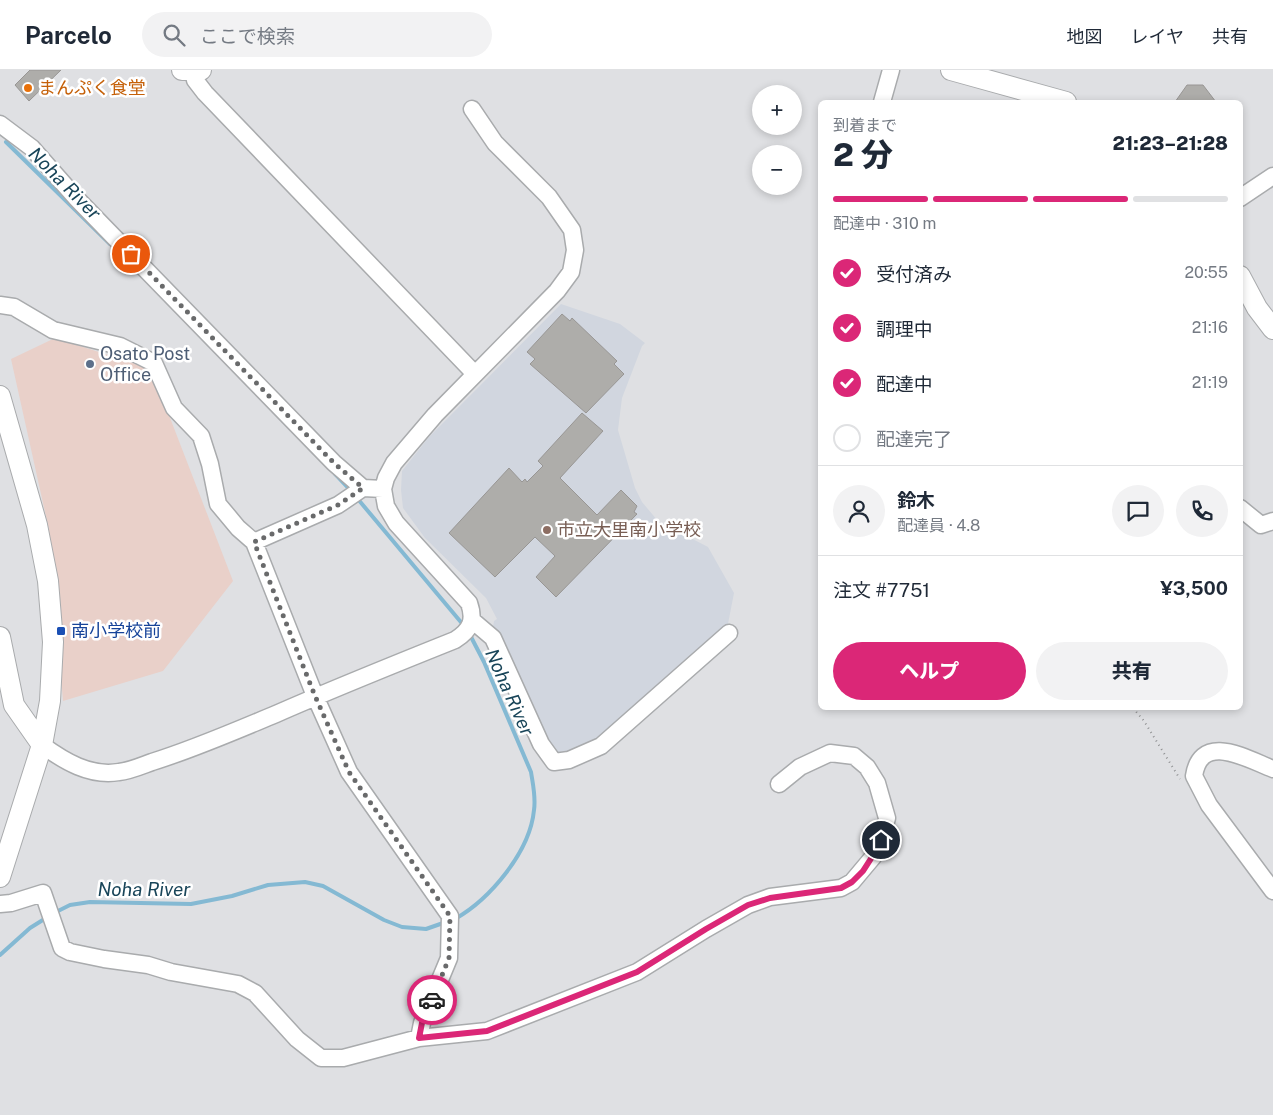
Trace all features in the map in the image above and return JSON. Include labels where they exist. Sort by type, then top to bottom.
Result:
[{"type":"main road","points":[[951,70],[1059,100]]},
{"type":"main road","points":[[1243,282],[1273,330]]},
{"type":"main road","points":[[0,396],[37,525],[48,581],[53,642],[50,701],[42,745],[0,877]]},
{"type":"main road","points":[[0,637],[14,705],[42,745]]},
{"type":"street","points":[[192,70],[195,80],[205,93],[475,374]]},
{"type":"street","points":[[883,100],[891,70]]},
{"type":"street","points":[[42,745],[60,758],[80,767],[98,772],[119,772],[168,758],[218,739],[315,696],[455,640],[465,634],[473,621],[473,613],[469,603],[396,523],[386,506],[383,489],[386,478],[394,463],[435,414],[557,291],[570,272],[575,250],[572,230],[549,197],[495,143],[472,109]]},
{"type":"street","points":[[0,124],[32,148],[84,206],[359,490]]},
{"type":"street","points":[[1243,196],[1273,176]]},
{"type":"street","points":[[0,304],[14,307],[53,330],[120,346],[154,363],[174,408],[201,436],[210,464],[218,504],[238,528],[254,542],[315,696],[349,772],[450,916],[449,958],[422,1023],[419,1038]]},
{"type":"street","points":[[254,542],[338,505],[359,490],[383,489]]},
{"type":"street","points":[[1243,510],[1261,525],[1273,521]]},
{"type":"street","points":[[473,621],[493,638],[541,744],[554,762],[569,760],[601,746],[729,633]]},
{"type":"street","points":[[1273,769],[1224,750],[1211,751],[1204,754],[1199,760],[1194,776],[1209,805],[1273,891]]},
{"type":"street","points":[[0,904],[11,903],[43,893],[62,948],[70,952],[238,984],[255,993],[296,1039],[321,1058],[342,1058],[419,1038],[487,1031],[637,972],[748,905],[770,898],[841,888],[852,882],[872,857],[881,840],[887,818],[877,783],[867,767],[854,756],[830,753],[800,767],[779,784]]},
{"type":"path","points":[[1135,710],[1144,720],[1180,779]]},
{"type":"shaded area","name":"市立大里南小学校","points":[[561,304],[620,324],[645,343],[642,346],[622,398],[618,430],[635,488],[642,502],[658,521],[708,547],[734,593],[727,629],[599,742],[565,756],[554,753],[492,633],[494,621],[497,619],[486,598],[425,538],[403,508],[401,490],[402,471],[429,437]]},
{"type":"shaded area","points":[[55,338],[146,367],[167,410],[233,581],[163,671],[63,701],[49,530],[11,359]]},
{"type":"building","points":[[30,70],[61,70],[29,101],[15,85]]},
{"type":"building","points":[[1187,85],[1203,85],[1214,100],[1176,100]]},
{"type":"building","points":[[562,314],[570,321],[572,318],[617,361],[614,364],[624,374],[586,413],[530,364],[535,359],[527,352]]},
{"type":"building","points":[[582,413],[603,431],[560,478],[597,515],[621,490],[637,506],[634,512],[637,514],[556,597],[536,577],[555,556],[535,537],[495,577],[449,533],[509,468],[522,482],[525,479],[527,482],[543,466],[538,461]]},
{"type":"waterway","name":"Noha River","points":[[6,142],[110,244]]},
{"type":"waterway","name":"Noha River","points":[[335,474],[351,491]]},
{"type":"waterway","name":"Noha River","points":[[357,498],[465,627]]},
{"type":"waterway","name":"Noha River","points":[[455,919],[482,899],[506,873],[525,842],[531,826],[535,805],[531,772],[484,662],[469,633]]},
{"type":"waterway","name":"Noha River","points":[[54,913],[70,905],[90,902],[191,904],[232,896],[268,885],[305,882],[323,886],[384,920],[402,927],[426,929],[446,922]]},
{"type":"waterway","name":"Noha River","points":[[0,955],[30,928],[46,918]]},
{"type":"way so far","points":[[131,254],[334,463],[363,488],[338,505],[254,542],[315,696],[349,772],[450,916],[449,958],[432,1000]]},
{"type":"place","name":"まんぷく食堂","points":[[28,88]]},
{"type":"place","name":"Osato Post Office","points":[[90,364]]},
{"type":"place","name":"市立大里南小学校","points":[[547,530]]},
{"type":"place","name":"南小学校前","points":[[61,631]]},
{"type":"route","points":[[432,1000],[422,1023],[419,1038],[487,1031],[597,990],[637,972],[748,905],[770,898],[841,888],[852,882],[863,871],[881,840]]}]
